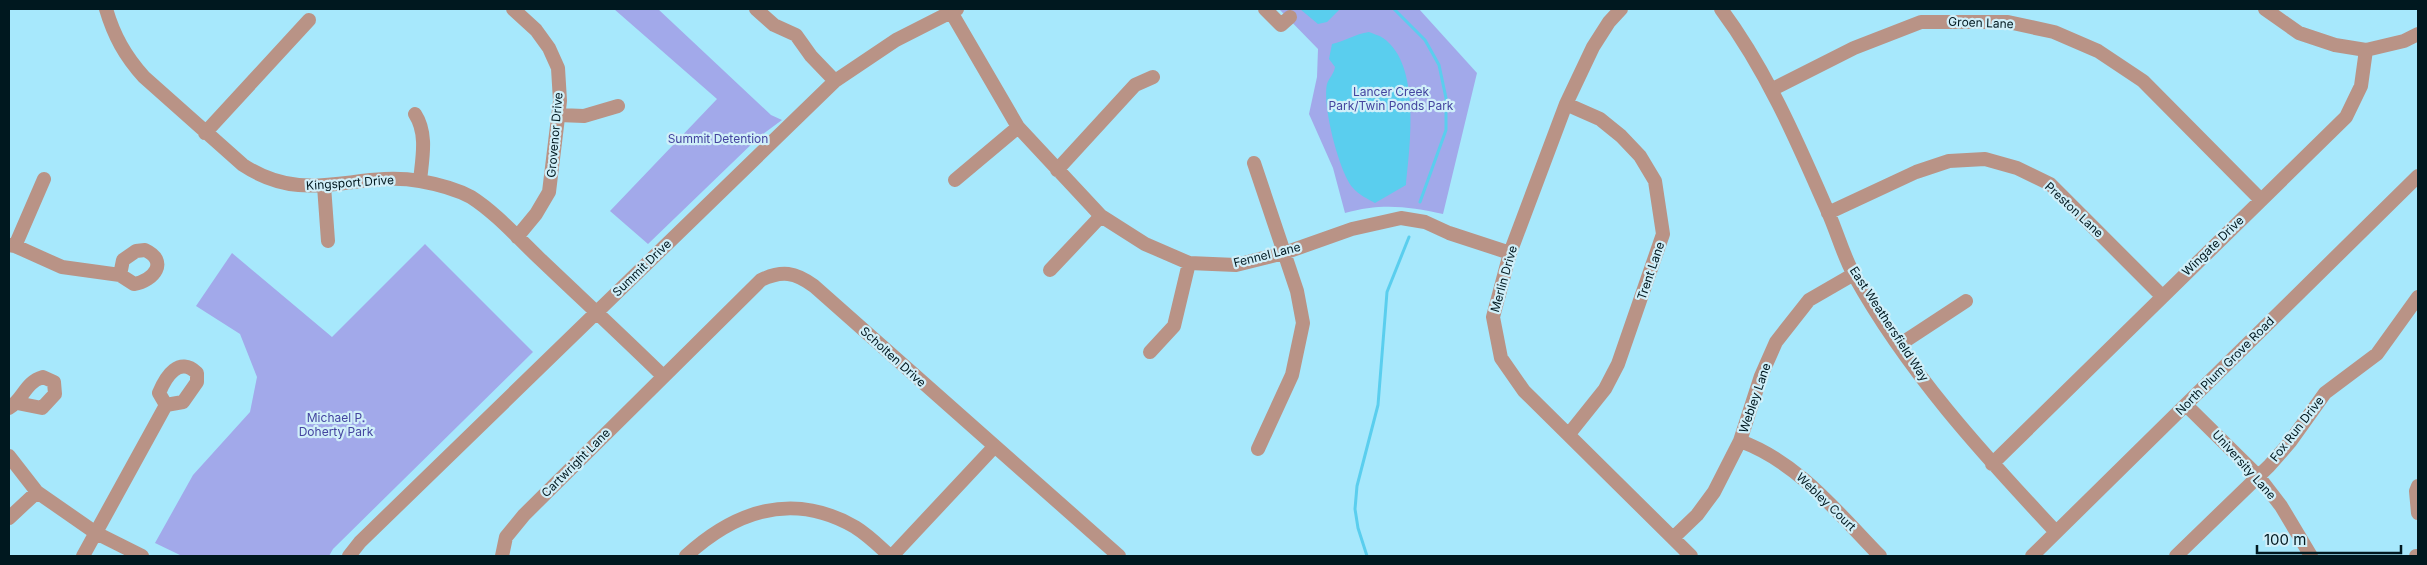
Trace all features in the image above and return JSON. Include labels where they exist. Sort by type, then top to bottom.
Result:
[{"type":"street","name":"Kingsport Drive","points":[[106,9],[121,50],[131,63],[144,78],[236,160],[262,176],[284,184],[324,186],[386,181],[420,181],[456,190],[472,198],[516,236],[663,376]]},
{"type":"street","name":"Grovenor Drive","points":[[513,9],[541,35],[554,59],[559,79],[559,115],[549,192],[536,214],[516,236]]},
{"type":"street","points":[[756,9],[774,25],[796,35],[811,56],[835,82]]},
{"type":"street","points":[[1266,9],[1281,25],[1290,17]]},
{"type":"street","name":"Merlin Drive","points":[[1621,9],[1609,22],[1593,47],[1566,104],[1510,253],[1493,317],[1500,358],[1524,391],[1692,556]]},
{"type":"street","name":"East Weathersfield Way","points":[[1721,9],[1741,36],[1773,89],[1854,274],[1899,345],[1955,421],[1992,464],[2056,532]]},
{"type":"street","points":[[1916,9],[1921,22]]},
{"type":"street","points":[[2265,9],[2299,33],[2335,45],[2366,50],[2404,41],[2418,34]]},
{"type":"street","name":"Summit Drive","points":[[349,556],[360,542],[835,82],[896,40],[954,10]]},
{"type":"street","name":"Fennel Lane","points":[[954,10],[1018,127],[1101,216],[1145,244],[1189,263],[1236,265],[1284,253],[1352,229],[1401,218],[1425,222],[1449,233],[1510,253]]},
{"type":"street","points":[[205,133],[309,20]]},
{"type":"street","name":"Groen Lane","points":[[1773,89],[1854,48],[1921,22],[2008,22],[2054,32],[2098,51],[2144,81],[2261,200]]},
{"type":"street","name":"Wingate Drive","points":[[1992,464],[2346,117],[2361,86],[2366,50]]},
{"type":"street","points":[[1057,170],[1135,85],[1153,77]]},
{"type":"street","name":"Trent Lane","points":[[1566,104],[1600,119],[1621,136],[1640,156],[1655,181],[1663,234],[1618,364],[1605,389],[1569,434]]},
{"type":"street","points":[[559,115],[584,116],[618,106]]},
{"type":"street","points":[[415,114],[421,123],[423,140],[420,181]]},
{"type":"street","points":[[955,180],[1018,127]]},
{"type":"street","name":"Preston Lane","points":[[1828,213],[1916,172],[1949,161],[1985,159],[2017,168],[2050,184],[2162,296]]},
{"type":"street","points":[[1254,163],[1297,291],[1303,323],[1292,374],[1258,448]]},
{"type":"street","name":"North Plum Grove Road","points":[[2032,556],[2418,176]]},
{"type":"street","points":[[44,180],[12,246],[62,267],[120,275]]},
{"type":"street","points":[[324,186],[328,241]]},
{"type":"street","points":[[1050,270],[1101,216]]},
{"type":"street","points":[[1150,352],[1174,326],[1189,263]]},
{"type":"street","name":"Scholten Drive","points":[[663,376],[761,280],[780,272],[798,276],[814,286],[1119,556]]},
{"type":"street","name":"Webley Lane","points":[[1673,538],[1697,514],[1714,492],[1740,441],[1761,376],[1776,342],[1809,300],[1854,274]]},
{"type":"street","name":"Fox Run Drive","points":[[2176,556],[2290,442],[2325,393],[2376,354],[2418,297]]},
{"type":"street","points":[[1899,345],[1966,301]]},
{"type":"street","name":"Cartwright Lane","points":[[502,556],[506,537],[512,527],[663,376]]},
{"type":"street","points":[[83,556],[166,405]]},
{"type":"street","name":"University Lane","points":[[2186,405],[2258,476],[2281,506],[2311,556]]},
{"type":"street","name":"Webley Court","points":[[1740,441],[1764,450],[1805,480],[1880,556]]},
{"type":"street","points":[[686,556],[726,525],[752,514],[778,509],[803,510],[832,516],[855,527],[891,556],[994,447]]},
{"type":"street","points":[[9,456],[37,492],[96,533],[142,556]]},
{"type":"street","points":[[2418,486],[2416,491],[2418,513]]},
{"type":"street","points":[[9,518],[37,492]]},
{"type":"green space","name":"Summit Detention","points":[[614,9],[658,9],[771,115],[782,120],[759,137],[648,244],[610,211],[717,99]]},
{"type":"green space","name":"Lancer Creek Park/Twin Ponds Park","points":[[1279,9],[1419,9],[1477,73],[1443,214],[1394,207],[1370,208],[1345,213],[1333,168],[1309,114],[1317,77],[1318,49]]},
{"type":"green space","name":"Michael P. Doherty Park","points":[[425,244],[533,352],[333,549],[329,556],[182,556],[155,543],[193,475],[250,412],[257,377],[240,334],[196,306],[232,253],[332,337]]},
{"type":"shaded area","points":[[1300,9],[1339,10],[1327,22],[1318,24]]},
{"type":"shaded area","points":[[1369,32],[1383,38],[1395,50],[1403,66],[1408,85],[1410,106],[1406,185],[1375,203],[1353,188],[1342,168],[1329,122],[1326,94],[1327,84],[1335,67],[1329,59],[1332,44]]},
{"type":"waterway","points":[[1394,9],[1425,40],[1439,65],[1446,98],[1446,130],[1420,202]]},
{"type":"waterway","points":[[1367,556],[1358,528],[1355,509],[1357,486],[1378,405],[1387,292],[1409,237]]}]
